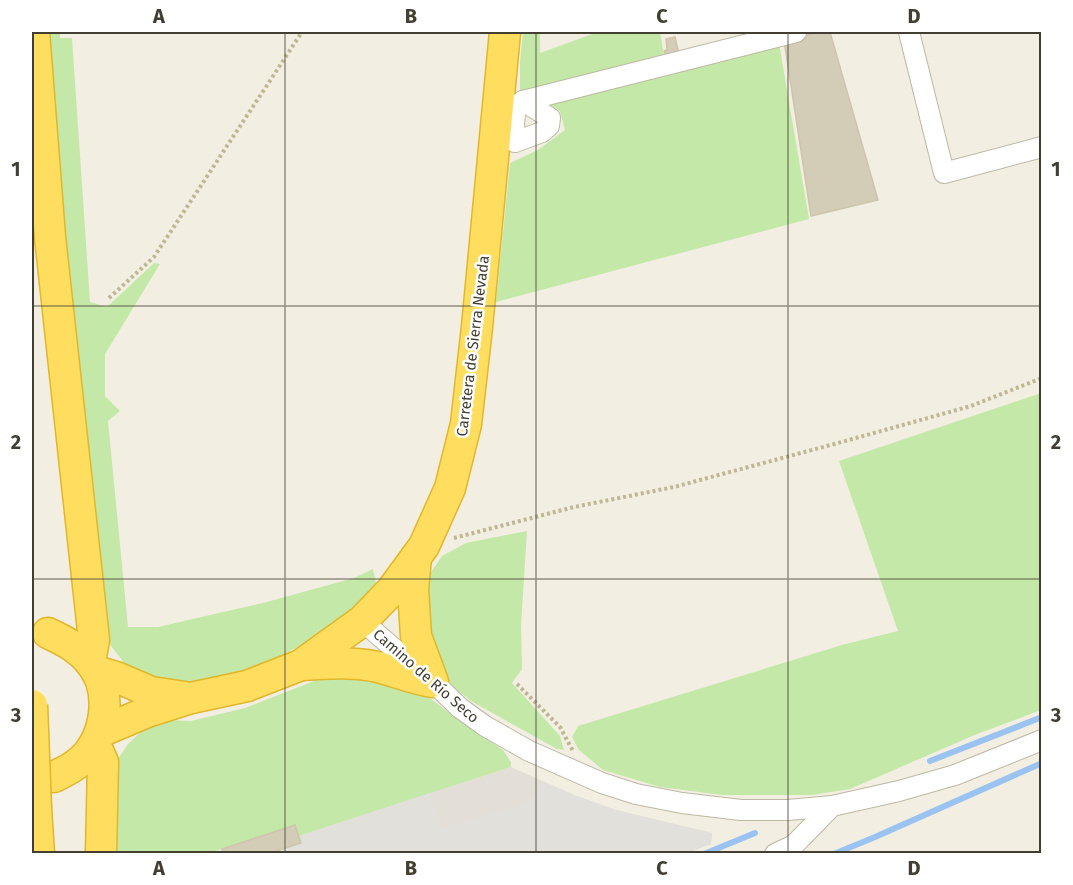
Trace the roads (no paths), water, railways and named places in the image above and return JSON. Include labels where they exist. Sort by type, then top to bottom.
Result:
[{"type":"highway","points":[[34,32],[50,237],[94,640],[93,666]]},
{"type":"highway","name":"Carretera de Sierra Nevada","points":[[98,738],[147,712],[191,698],[247,686],[302,666],[362,621],[391,591],[420,551],[450,488],[466,424],[505,124],[505,32]]},
{"type":"highway","points":[[302,666],[333,663],[376,667],[411,679],[433,682],[416,636],[413,589],[420,551]]},
{"type":"highway","points":[[48,633],[73,645],[93,666],[103,691],[105,712],[98,738],[79,763],[54,777]]},
{"type":"highway","name":"Carretera de Sierra Nevada","points":[[93,666],[151,692],[191,698]]},
{"type":"highway","points":[[32,705],[39,854]]},
{"type":"highway","points":[[98,738],[103,762],[101,854]]},
{"type":"street","points":[[523,101],[550,118],[549,126],[542,132],[514,142],[505,124],[516,106],[523,101],[796,32]]},
{"type":"street","points":[[909,32],[944,173],[1041,147]]},
{"type":"street","name":"Camino de Río Seco","points":[[362,621],[460,708],[485,726],[529,751],[602,783],[636,794],[682,803],[741,810],[788,810],[832,806],[899,791],[955,775],[1041,740]]},
{"type":"street","points":[[775,854],[794,845],[832,806]]},
{"type":"waterway","points":[[930,761],[1042,717]]},
{"type":"waterway","points":[[834,854],[1042,763]]},
{"type":"waterway","points":[[704,854],[755,833]]}]
